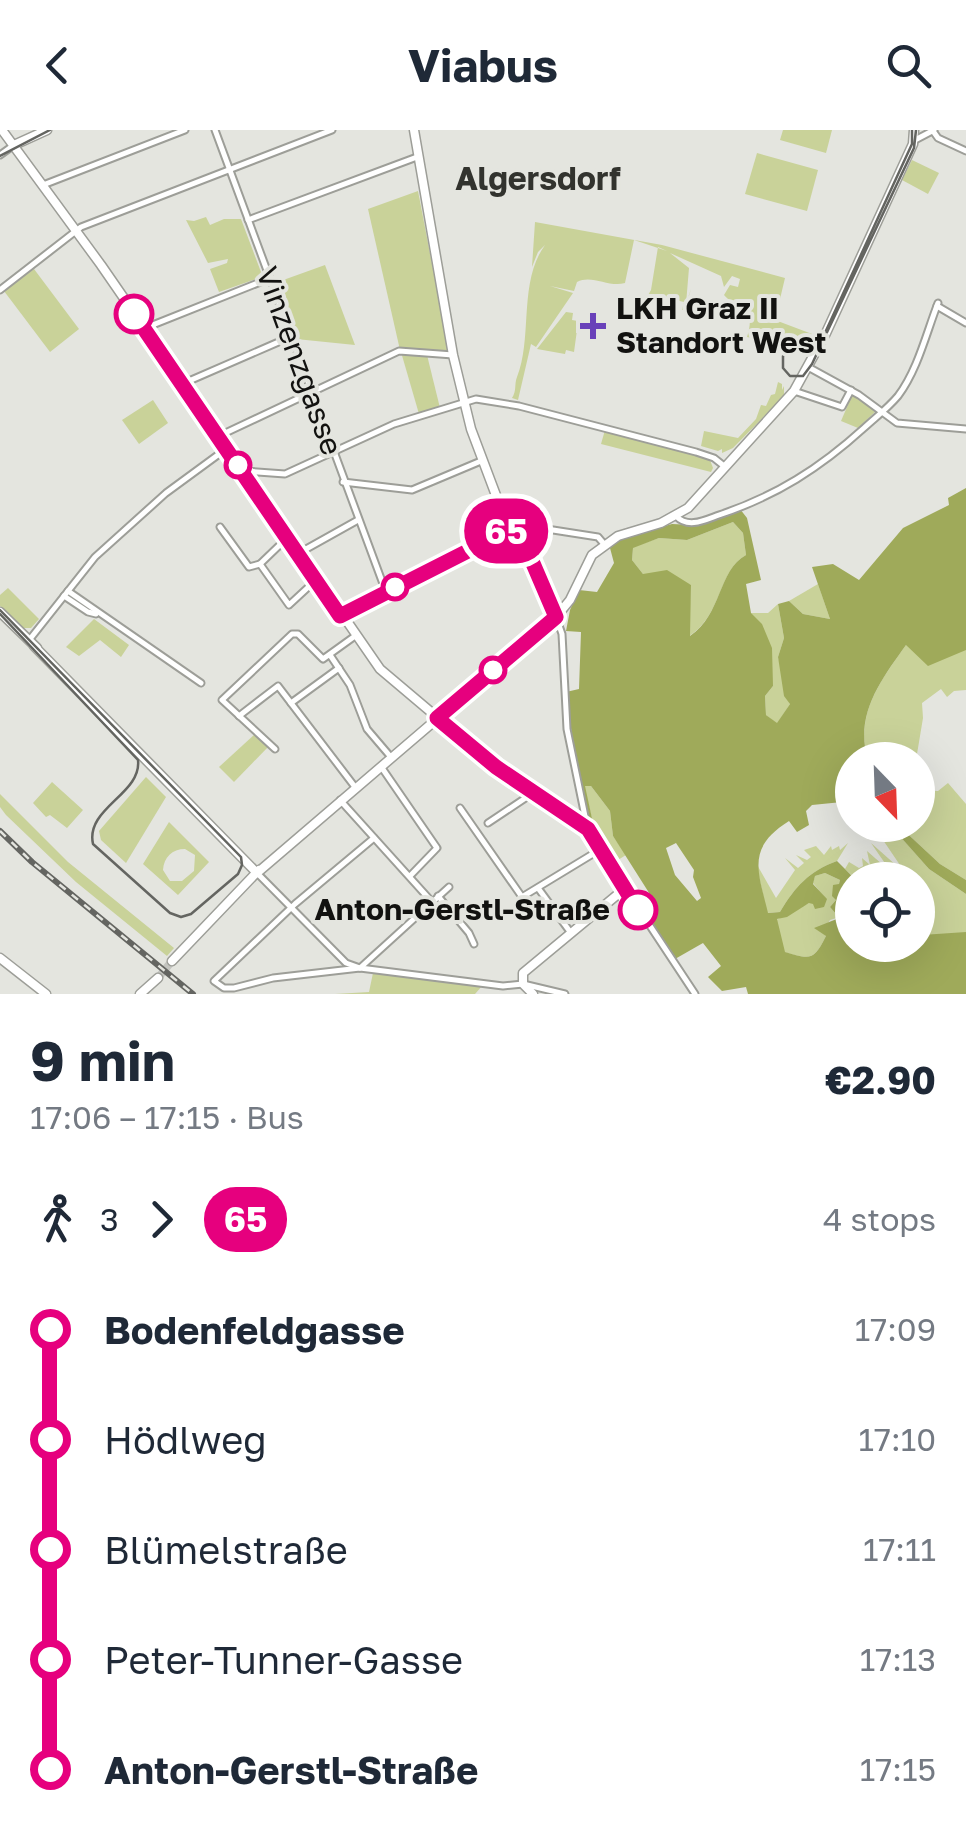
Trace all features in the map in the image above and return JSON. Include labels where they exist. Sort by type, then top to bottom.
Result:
[{"type":"main road","points":[[2,130],[380,669],[486,760],[588,829],[602,849],[625,887],[523,973],[523,984],[533,994]]},
{"type":"main road","points":[[14,146],[48,130]]},
{"type":"main road","points":[[414,130],[454,355],[481,461],[497,498],[517,526],[556,617]]},
{"type":"main road","points":[[172,961],[262,864],[556,617],[570,600],[583,568],[604,544],[688,508],[794,390],[808,367],[915,134]]},
{"type":"main road","points":[[0,612],[257,872]]},
{"type":"main road","points":[[0,958],[46,994]]},
{"type":"main road","points":[[140,994],[158,978]]},
{"type":"street","points":[[43,185],[185,130]]},
{"type":"street","name":"Vinzenzgasse","points":[[215,130],[386,592]]},
{"type":"street","points":[[2,286],[76,231],[332,130]]},
{"type":"street","points":[[915,134],[934,130],[938,138],[966,151]]},
{"type":"street","points":[[0,155],[14,146]]},
{"type":"street","points":[[248,220],[418,157]]},
{"type":"street","points":[[144,328],[268,279]]},
{"type":"street","points":[[676,516],[692,524],[779,492],[839,452],[905,385],[938,305],[966,323]]},
{"type":"street","points":[[182,384],[290,337]]},
{"type":"street","points":[[218,436],[400,351],[454,355]]},
{"type":"street","points":[[808,367],[851,390],[899,424],[966,429]]},
{"type":"street","points":[[794,390],[844,407],[851,390]]},
{"type":"street","points":[[242,472],[285,474],[394,424],[485,398],[696,452],[724,466]]},
{"type":"street","points":[[31,644],[95,557],[183,479],[226,448]]},
{"type":"street","points":[[343,482],[412,490],[481,461]]},
{"type":"street","points":[[298,554],[358,520]]},
{"type":"street","points":[[340,616],[517,526],[598,537],[604,544]]},
{"type":"street","points":[[220,527],[249,567],[260,564],[287,538]]},
{"type":"street","points":[[260,564],[289,605],[316,580]]},
{"type":"street","points":[[66,594],[201,683]]},
{"type":"street","points":[[556,617],[562,634],[567,729],[588,829]]},
{"type":"street","points":[[275,748],[222,700],[292,634],[298,634],[323,659],[355,636]]},
{"type":"street","points":[[330,654],[350,685],[367,729],[390,756]]},
{"type":"street","points":[[290,703],[339,668]]},
{"type":"street","points":[[238,716],[278,686],[355,787]]},
{"type":"street","points":[[380,765],[437,847],[436,853],[410,876]]},
{"type":"street","points":[[488,822],[533,793]]},
{"type":"street","points":[[340,800],[410,876],[470,933],[474,944]]},
{"type":"street","points":[[460,808],[525,897],[602,849]]},
{"type":"street","points":[[374,838],[214,981],[224,988],[234,988],[273,978],[360,968],[504,986],[523,984],[565,994]]},
{"type":"street","points":[[257,872],[346,962],[360,968]]},
{"type":"street","points":[[625,887],[695,994]]},
{"type":"street","points":[[360,968],[449,888]]},
{"type":"street","points":[[538,888],[571,933]]},
{"type":"green space","points":[[783,130],[832,130],[826,153],[780,140]]},
{"type":"green space","points":[[757,153],[818,170],[807,211],[745,194]]},
{"type":"green space","points":[[912,160],[939,173],[928,194],[902,180]]},
{"type":"green space","points":[[418,191],[449,352],[400,350],[368,209]]},
{"type":"green space","points":[[206,217],[210,225],[224,219],[241,219],[261,272],[259,278],[219,292],[210,269],[227,263],[228,259],[208,263],[186,220]]},
{"type":"green space","points":[[535,222],[662,245],[785,278],[775,320],[820,337],[788,345],[747,337],[748,314],[724,295],[730,285],[738,287],[740,279],[732,276],[724,287],[721,276],[670,253],[689,268],[686,304],[691,289],[685,310],[684,302],[675,300],[667,317],[666,301],[647,297],[658,248],[634,240],[625,283],[583,280],[577,282],[574,291],[550,286],[573,293],[536,347],[531,344],[518,400],[512,398],[522,361],[531,276],[545,245],[532,267]]},
{"type":"green space","points":[[325,265],[355,345],[296,339],[275,283]]},
{"type":"green space","points":[[34,269],[79,329],[50,352],[4,291]]},
{"type":"green space","points":[[566,312],[573,313],[572,320],[583,322],[577,330],[574,352],[537,349]]},
{"type":"green space","points":[[401,352],[427,355],[440,408],[419,414]]},
{"type":"green space","points":[[778,382],[782,390],[784,386],[784,396],[733,448],[722,453],[722,449],[701,446],[704,431],[738,438],[756,419],[761,405],[766,406],[775,394]]},
{"type":"green space","points":[[853,393],[876,411],[858,428],[841,421]]},
{"type":"green space","points":[[153,400],[168,423],[139,444],[122,420]]},
{"type":"green space","points":[[605,430],[710,460],[713,468],[711,472],[601,444]]},
{"type":"green space","points":[[966,488],[966,650],[928,666],[906,645],[872,699],[865,742],[835,742],[835,803],[812,805],[806,811],[809,825],[797,832],[789,821],[775,831],[761,851],[759,873],[768,913],[780,912],[804,881],[838,862],[835,878],[825,873],[815,876],[813,884],[827,899],[824,907],[815,909],[809,903],[777,919],[785,952],[811,956],[826,936],[814,928],[835,920],[835,962],[935,962],[935,934],[966,932],[966,994],[748,994],[746,987],[722,991],[708,977],[721,966],[703,943],[675,959],[645,915],[658,907],[613,836],[610,811],[591,786],[585,786],[591,825],[578,779],[566,692],[579,689],[581,632],[566,631],[579,590],[597,592],[614,563],[610,548],[619,539],[672,524],[693,525],[740,509],[747,518],[761,580],[746,584],[751,613],[762,624],[772,648],[773,686],[765,696],[766,715],[777,723],[790,704],[784,696],[778,657],[784,638],[778,604],[789,601],[803,614],[830,619],[812,567],[833,564],[859,580],[903,528],[949,505],[948,498]],"holes":[[[733,522],[743,533],[746,555],[730,571],[708,617],[690,636],[691,585],[667,570],[643,574],[632,560],[633,548],[659,538],[687,540]],[[676,843],[694,870],[701,898],[697,901],[675,875],[666,848]]]},
{"type":"green space","points":[[733,522],[743,533],[746,555],[730,571],[708,617],[688,637],[691,585],[643,574],[632,560],[633,547],[659,538],[687,540]]},
{"type":"green space","points":[[818,584],[830,619],[803,614],[789,601]]},
{"type":"green space","points":[[8,588],[39,619],[31,628],[23,628],[0,606],[0,595]]},
{"type":"green space","points":[[778,604],[784,638],[778,657],[790,704],[777,724],[766,715],[765,696],[773,686],[751,613],[768,613]]},
{"type":"green space","points":[[94,619],[129,645],[121,657],[100,640],[79,656],[66,647]]},
{"type":"green space","points":[[906,645],[966,650],[966,690],[954,691],[947,697],[941,689],[922,703],[919,742],[865,742],[867,713],[879,685]]},
{"type":"green space","points":[[255,734],[269,746],[234,782],[219,767]]},
{"type":"green space","points":[[146,777],[166,797],[126,863],[101,840],[99,831]]},
{"type":"green space","points":[[52,782],[83,810],[67,828],[50,815],[46,817],[33,803]]},
{"type":"green space","points":[[948,783],[966,804],[966,880],[940,864],[916,842],[935,842],[935,791]]},
{"type":"green space","points":[[584,786],[591,786],[610,811],[613,836],[626,855],[613,863],[591,825]]},
{"type":"green space","points":[[0,794],[68,862],[174,948],[167,956],[76,882],[6,815],[0,807]]},
{"type":"green space","points":[[169,822],[209,862],[178,895],[143,864]],"holes":[[[185,849],[195,855],[194,871],[182,881],[170,881],[163,870],[170,855]]]},
{"type":"green space","points":[[884,842],[905,842],[923,862],[898,862]]},
{"type":"green space","points":[[905,842],[916,842],[940,864],[966,880],[966,894],[935,873],[935,862],[923,862]]},
{"type":"green space","points":[[848,843],[837,861],[804,881],[780,912],[767,913],[756,863],[776,898],[795,870],[785,858],[798,868],[804,863],[796,855],[807,860],[811,857],[804,850],[816,846],[824,855],[831,846],[832,850],[839,846],[840,850]]},
{"type":"green space","points":[[871,843],[892,862],[884,862]]},
{"type":"green space","points":[[825,873],[835,878],[835,901],[830,907],[835,918],[823,931],[826,936],[815,954],[784,952],[776,920],[826,899],[813,883],[815,876]]},
{"type":"green space","points":[[935,873],[966,894],[966,932],[935,936]]},
{"type":"green space","points":[[373,973],[482,986],[475,994],[335,994],[369,992]]},
{"type":"tunnel","points":[[158,978],[172,961]]},
{"type":"tram line","points":[[0,156],[50,130]]},
{"type":"tram line","points":[[912,130],[912,144],[824,335],[815,343],[783,356],[783,368],[790,376],[803,376],[812,364],[914,148],[916,130]]},
{"type":"tram line","points":[[0,610],[241,857],[238,874],[191,914],[181,917],[170,913],[93,844],[97,820],[132,782],[138,760],[0,614]]},
{"type":"railway","points":[[0,831],[32,862],[193,994]]},
{"type":"bus line","name":"65","points":[[134,314],[340,616],[517,526],[556,617],[437,718],[496,767],[588,829],[638,910]]},
{"type":"place","name":"LKH Graz II Standort West","points":[[593,326]]},
{"type":"place","name":"Anton-Gerstl-Straße","points":[[638,910]]},
{"type":"district","name":"Algersdorf","points":[[538,179]]}]
